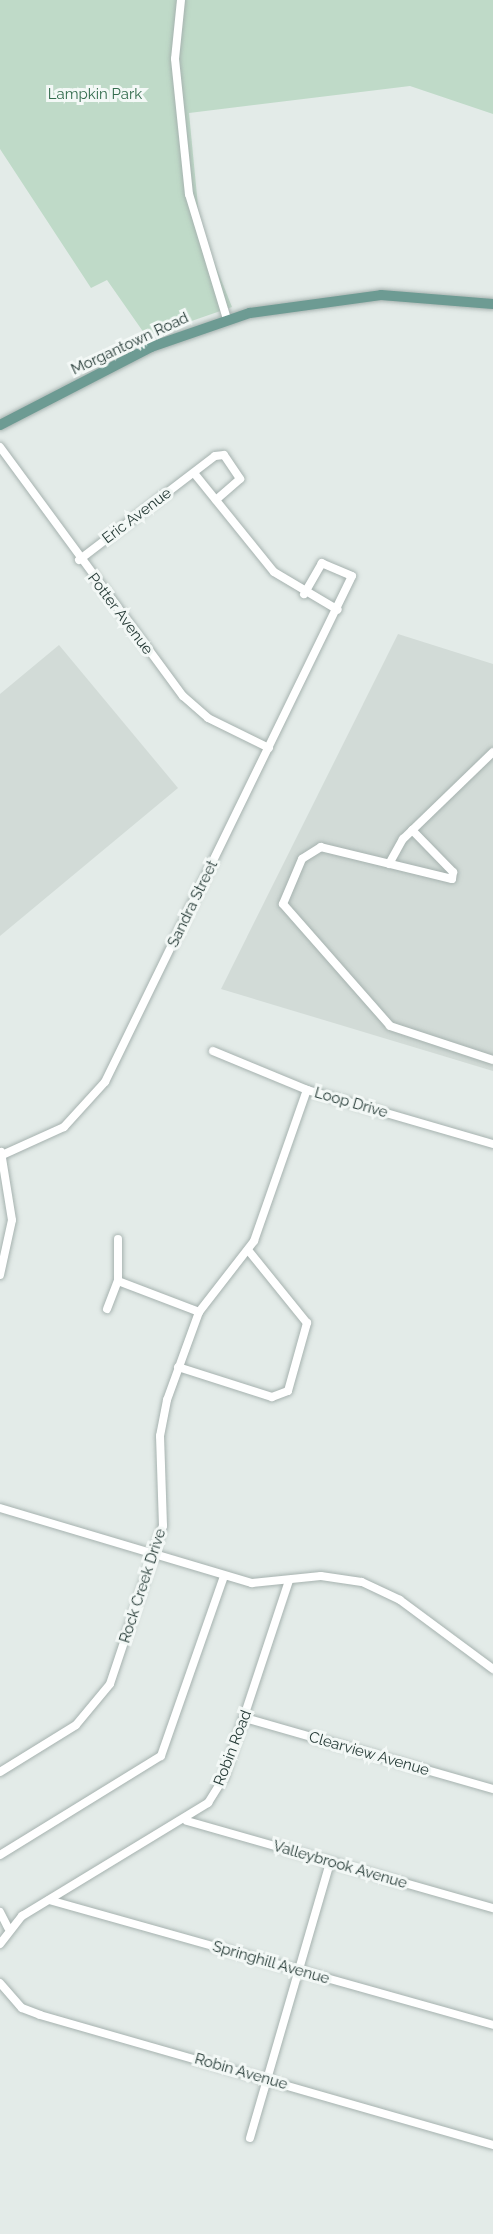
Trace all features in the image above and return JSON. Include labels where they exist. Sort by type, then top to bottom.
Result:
[{"type":"main road","name":"Morgantown Road","points":[[0,425],[146,350],[227,319],[358,296],[493,304]]},
{"type":"street","points":[[181,0],[175,59],[189,194],[227,319]]},
{"type":"street","name":"Potter Avenue","points":[[0,447],[79,560],[190,704],[269,748]]},
{"type":"street","name":"Eric Avenue","points":[[79,560],[215,456],[228,458],[239,483],[216,500]]},
{"type":"street","points":[[194,473],[274,572],[304,594],[338,610]]},
{"type":"street","name":"Sandra Street","points":[[1,1154],[64,1127],[98,1093],[338,610],[352,580],[350,573],[322,562],[304,594]]},
{"type":"street","points":[[389,864],[412,830],[493,752]]},
{"type":"street","points":[[412,830],[453,872],[452,879],[316,849],[297,869],[284,899],[286,910],[390,1026],[493,1060]]},
{"type":"street","name":"Loop Drive","points":[[213,1052],[308,1090],[493,1144]]},
{"type":"street","name":"Rock Creek Drive","points":[[0,1772],[60,1737],[98,1702],[118,1665],[155,1555],[165,1509],[160,1436],[178,1367],[199,1312],[249,1251],[308,1090]]},
{"type":"street","points":[[0,1275],[12,1220],[1,1154]]},
{"type":"street","points":[[107,1309],[118,1281],[118,1239]]},
{"type":"street","points":[[178,1367],[272,1397],[288,1391],[307,1323],[249,1251]]},
{"type":"street","points":[[118,1281],[199,1312]]},
{"type":"street","points":[[0,1508],[224,1576],[261,1584],[341,1577],[383,1590],[493,1669]]},
{"type":"street","points":[[0,1855],[161,1756],[224,1576]]},
{"type":"street","name":"Robin Road","points":[[49,1900],[187,1821],[220,1786],[245,1718],[289,1580]]},
{"type":"street","name":"Clearview Avenue","points":[[245,1718],[493,1789]]},
{"type":"street","name":"Valleybrook Avenue","points":[[187,1821],[493,1908]]},
{"type":"street","points":[[250,2138],[330,1862]]},
{"type":"street","points":[[0,1944],[8,1928],[49,1900]]},
{"type":"street","name":"Springhill Avenue","points":[[49,1900],[493,2025]]},
{"type":"street","points":[[0,1912],[8,1928]]},
{"type":"street","name":"Robin Avenue","points":[[0,1983],[9,1997],[40,2015],[493,2145]]},
{"type":"shaded area","points":[[398,634],[493,664],[493,1071],[221,989]]},
{"type":"shaded area","points":[[59,645],[178,788],[0,936],[0,694]]},
{"type":"green space","name":"Lampkin Park","points":[[0,0],[493,0],[493,114],[410,86],[189,113],[200,227],[232,307],[151,335],[144,333],[107,280],[91,288],[0,149]]}]
